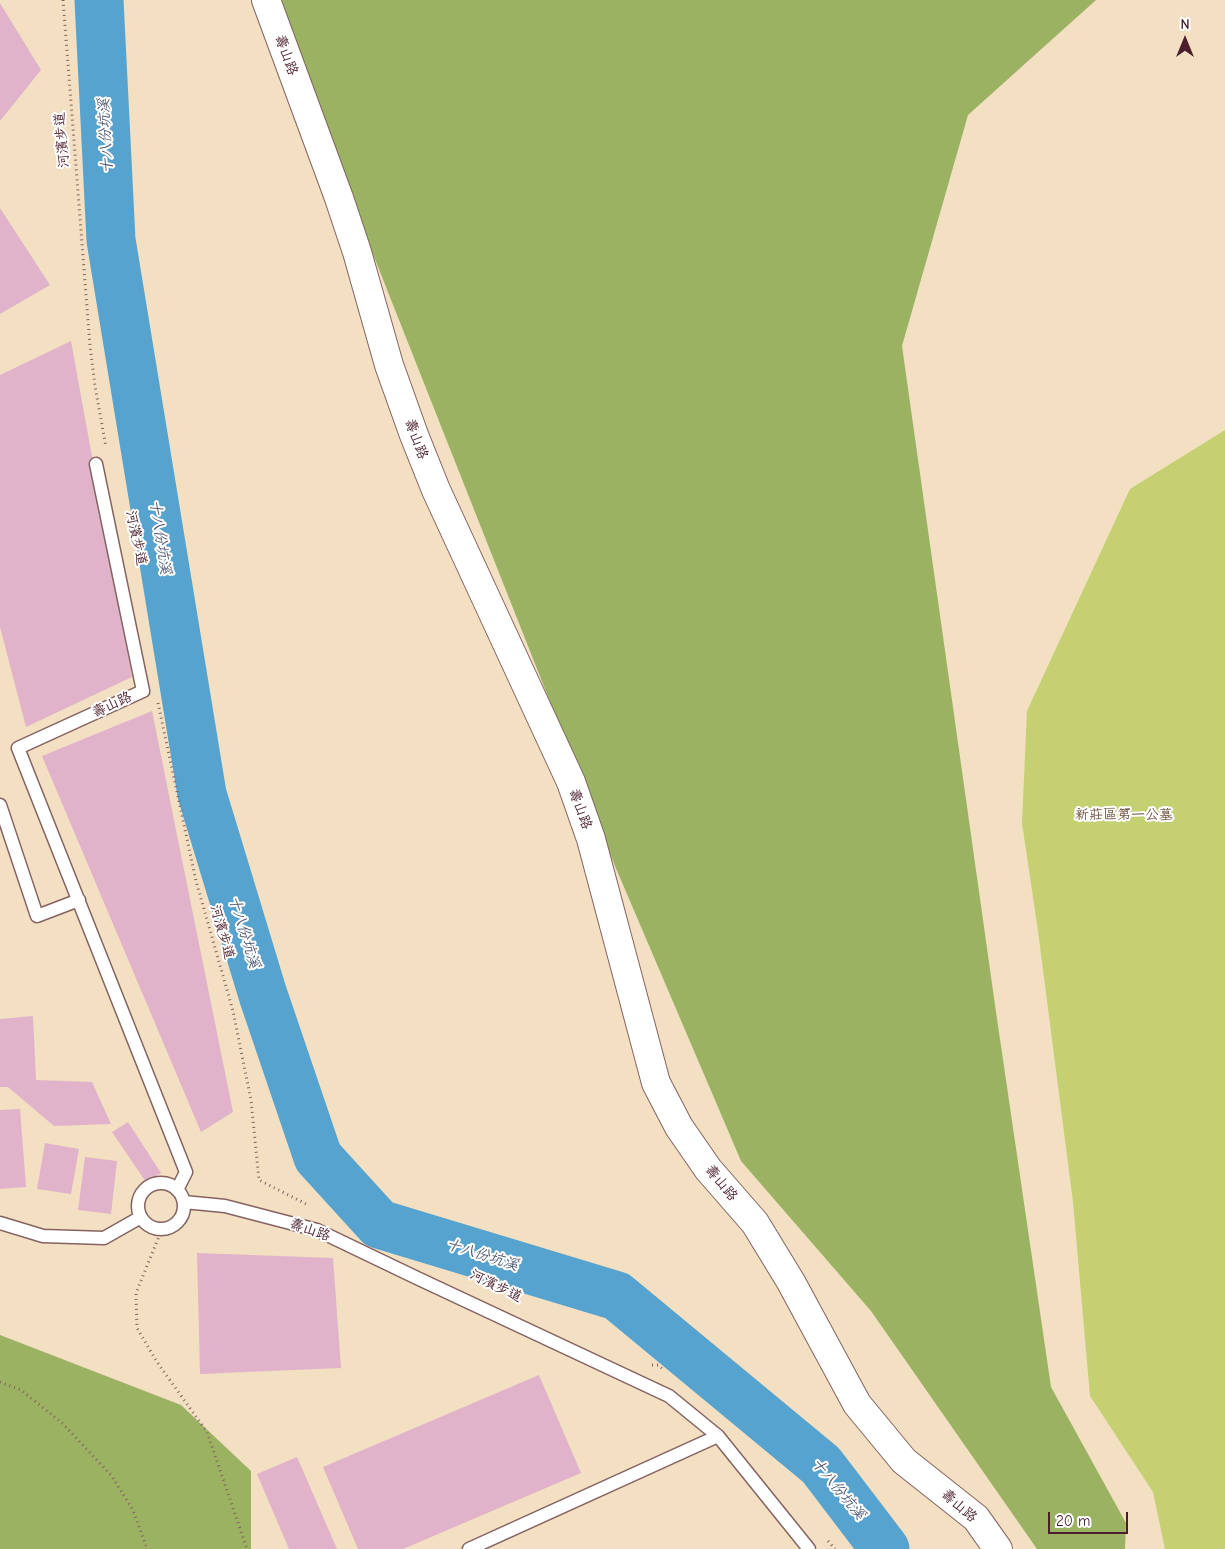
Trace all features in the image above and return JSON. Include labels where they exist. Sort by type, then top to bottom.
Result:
[{"type":"street","name":"壽山路","points":[[266,0],[358,252],[389,365],[414,435],[440,498],[571,782],[591,839],[656,1083],[679,1127],[708,1169],[755,1223],[791,1282],[856,1404],[904,1460],[976,1518],[998,1549]]},
{"type":"lane","name":"壽山路","points":[[96,464],[143,691],[18,748],[186,1172],[177,1190]]},
{"type":"lane","points":[[0,805],[37,916],[79,900]]},
{"type":"lane","points":[[164,1183],[177,1190],[184,1202],[181,1218],[176,1224],[162,1229],[153,1228],[146,1224],[141,1217],[138,1203],[144,1190],[150,1186],[164,1183]]},
{"type":"lane","name":"壽山路","points":[[184,1202],[225,1206],[317,1230],[669,1396],[718,1436],[809,1549]]},
{"type":"lane","points":[[0,1223],[43,1236],[104,1238],[141,1217]]},
{"type":"lane","points":[[469,1549],[718,1436]]},
{"type":"path","name":"河濱步道","points":[[63,0],[90,346],[107,452]]},
{"type":"path","name":"河濱步道","points":[[156,694],[196,881],[233,1011],[251,1100],[259,1180],[311,1206]]},
{"type":"path","points":[[162,1229],[136,1293],[137,1328],[157,1362],[207,1432],[247,1549]]},
{"type":"path","points":[[649,1365],[658,1365],[665,1371]]},
{"type":"path","points":[[0,1382],[21,1390],[62,1424],[111,1475],[133,1510],[147,1549]]},
{"type":"path","points":[[822,1534],[835,1549]]},
{"type":"green space","points":[[276,0],[1096,0],[968,115],[902,346],[1051,1387],[1126,1523],[1125,1549],[1037,1549],[871,1311],[741,1161],[615,866],[331,148]]},
{"type":"green space","name":"新莊區第一公墓","points":[[1225,430],[1225,1549],[1165,1549],[1153,1492],[1090,1396],[1073,1202],[1022,823],[1027,711],[1130,489]]},
{"type":"green space","points":[[0,1335],[181,1405],[251,1471],[251,1549],[0,1549]]},
{"type":"building","points":[[0,3],[41,70],[0,121]]},
{"type":"building","points":[[0,208],[50,285],[0,314]]},
{"type":"building","points":[[71,341],[132,677],[26,727],[0,627],[0,375]]},
{"type":"building","points":[[152,711],[233,1112],[201,1132],[42,756]]},
{"type":"building","points":[[33,1016],[36,1080],[92,1082],[111,1124],[54,1126],[8,1087],[0,1087],[0,1019]]},
{"type":"building","points":[[20,1109],[26,1187],[0,1189],[0,1110]]},
{"type":"building","points":[[128,1122],[161,1173],[146,1182],[112,1132]]},
{"type":"building","points":[[45,1143],[79,1149],[71,1194],[37,1189]]},
{"type":"building","points":[[85,1157],[117,1161],[111,1214],[78,1210]]},
{"type":"building","points":[[197,1253],[333,1258],[341,1368],[200,1374]]},
{"type":"building","points":[[539,1375],[581,1473],[403,1549],[358,1549],[323,1467]]},
{"type":"building","points":[[297,1457],[337,1549],[289,1549],[257,1474]]},
{"type":"waterway","name":"十八份坑溪","points":[[99,0],[111,240],[202,794],[263,995],[318,1157],[379,1224],[617,1296],[821,1465],[885,1549]]}]
